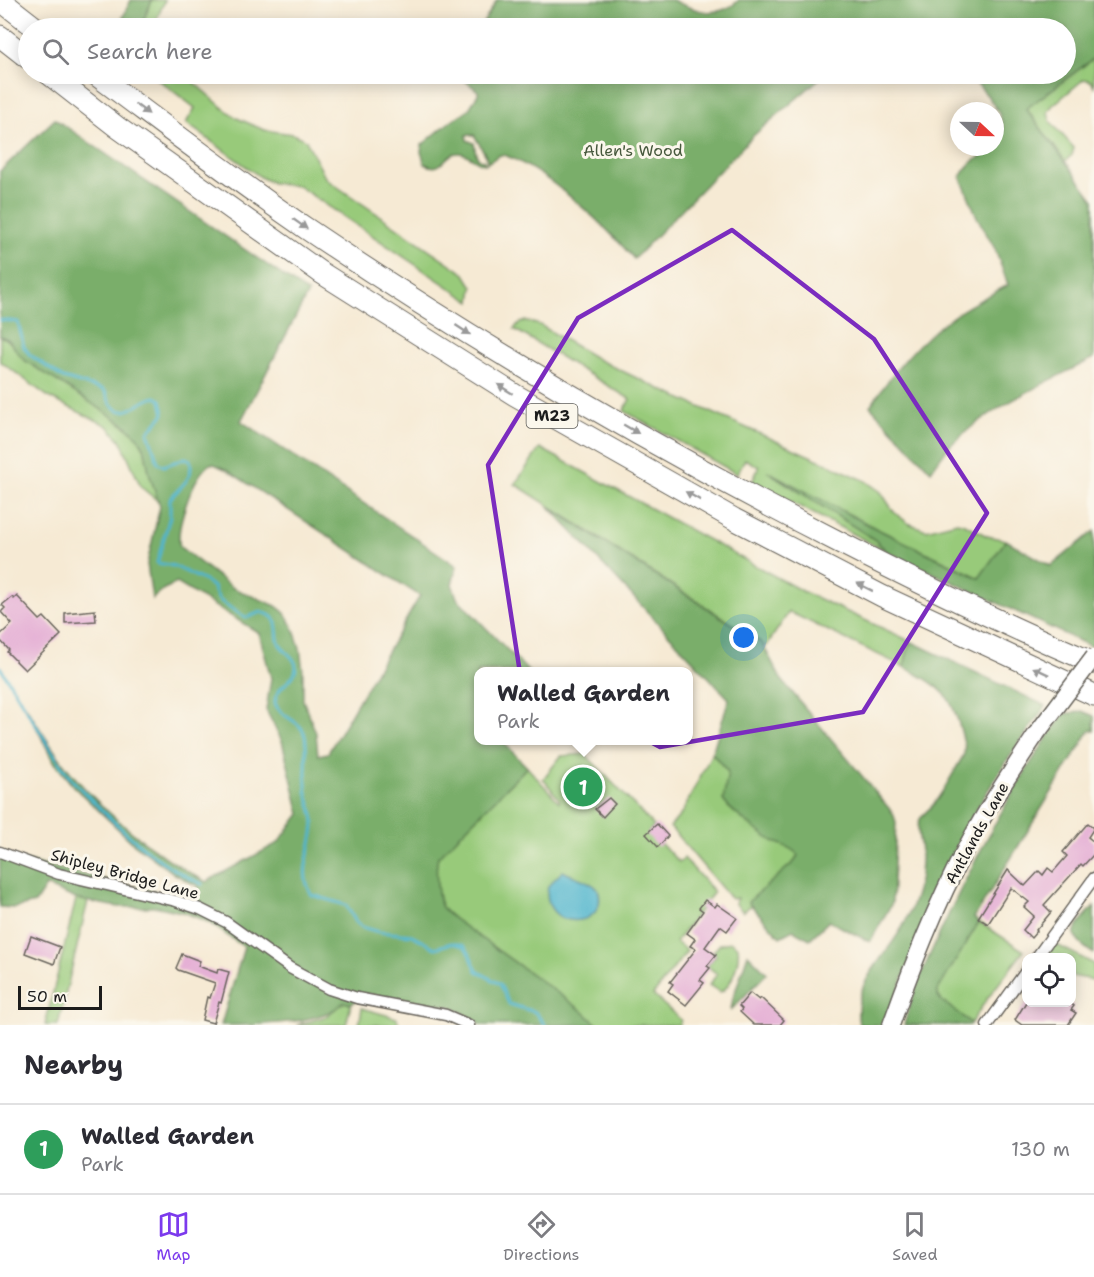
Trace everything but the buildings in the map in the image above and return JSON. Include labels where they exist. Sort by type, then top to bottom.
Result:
[{"type":"highway","points":[[0,0],[23,18]]},
{"type":"highway","points":[[0,36],[18,50]]},
{"type":"highway","name":"M23","points":[[61,84],[126,134],[320,272],[515,394],[734,519],[882,596],[1094,695]]},
{"type":"highway","name":"M23","points":[[108,84],[198,152],[307,229],[468,334],[575,398],[740,492],[933,590],[1094,663]]},
{"type":"main road","name":"Antlands Lane","points":[[891,1025],[909,975],[949,882],[987,811],[1037,733],[1094,657]]},
{"type":"street","name":"Shipley Bridge Lane","points":[[0,852],[59,874],[176,901],[200,909],[226,922],[290,968],[330,989],[357,998],[447,1015],[469,1025]]},
{"type":"street","points":[[1039,953],[1094,878]]},
{"type":"street","points":[[987,1025],[1022,977]]},
{"type":"highlighted area","points":[[732,230],[874,339],[987,513],[863,712],[660,747],[520,673],[488,465],[578,318]]},
{"type":"green space","points":[[131,0],[152,0],[144,18],[123,18]]},
{"type":"green space","points":[[152,0],[165,0],[157,18],[144,18]]},
{"type":"green space","points":[[497,0],[672,0],[698,10],[715,12],[739,0],[1094,0],[1094,58],[1076,72],[1076,18],[486,18]]},
{"type":"green space","points":[[1094,58],[1094,86],[1091,81],[1084,79],[1048,112],[1050,121],[1074,148],[1072,155],[1065,161],[1026,108],[1059,84],[1076,84],[1076,71]]},
{"type":"green space","points":[[164,84],[196,84],[237,118],[264,130],[293,134],[306,140],[329,181],[465,274],[473,287],[471,302],[298,186],[273,183],[262,178],[186,123],[195,108]]},
{"type":"green space","name":"Allen's Wood","points":[[469,84],[813,84],[753,136],[634,259],[591,215],[538,173],[504,155],[487,163],[486,156],[474,135],[466,135],[467,140],[474,143],[477,156],[485,164],[458,153],[449,156],[440,165],[425,164],[421,152],[422,145],[469,109],[478,91]]},
{"type":"green space","points":[[976,84],[1059,84],[1026,109],[1094,200],[1094,358],[1021,395],[985,417],[951,445],[931,471],[870,406],[898,368],[930,334],[961,311],[1008,285],[995,249],[977,217],[961,178],[966,168],[982,156],[1004,156],[1004,102],[992,102]]},
{"type":"green space","points":[[55,119],[308,293],[241,421],[457,566],[452,584],[457,598],[524,667],[474,667],[474,745],[506,745],[527,767],[438,857],[438,895],[442,907],[450,916],[580,1009],[598,1025],[481,1025],[453,1007],[368,994],[351,1004],[344,1002],[334,1010],[305,1019],[269,1024],[221,1025],[244,947],[208,922],[186,913],[159,907],[119,907],[76,899],[46,886],[35,903],[15,908],[0,907],[0,855],[172,895],[185,897],[199,887],[175,874],[134,844],[73,786],[54,762],[25,705],[65,766],[102,806],[151,847],[206,882],[278,843],[300,814],[282,741],[266,710],[271,678],[259,633],[177,583],[164,589],[152,599],[147,564],[160,506],[144,447],[136,435],[124,424],[27,362],[8,339],[0,336],[0,171]],"holes":[[[210,464],[227,470],[420,596],[328,753],[318,755],[316,733],[303,700],[300,648],[293,627],[285,613],[276,606],[233,588],[180,547],[180,527],[197,479]]]},
{"type":"green space","points":[[525,321],[540,325],[599,360],[677,397],[864,480],[881,492],[894,512],[908,523],[926,530],[957,522],[987,536],[1006,540],[980,578],[877,529],[775,476],[875,540],[888,552],[752,482],[759,467],[745,459],[737,474],[624,411],[630,399],[514,329]]},
{"type":"green space","points":[[0,336],[8,341],[27,362],[109,414],[136,435],[144,447],[150,476],[159,502],[141,487],[121,441],[108,426],[50,398],[0,361]]},
{"type":"green space","points":[[540,448],[802,591],[910,641],[904,667],[789,612],[765,648],[753,637],[515,484]]},
{"type":"green space","points":[[767,471],[877,529],[979,578],[1006,540],[1051,566],[1094,531],[1094,644],[1092,647],[888,552],[875,540]]},
{"type":"green space","points":[[549,507],[762,643],[781,679],[893,813],[896,822],[892,903],[870,942],[829,921],[810,939],[793,930],[780,937],[748,902],[795,861],[798,855],[754,828],[723,800],[728,772],[712,753],[729,699]]},
{"type":"green space","points":[[910,641],[1046,706],[997,776],[955,850],[885,1025],[859,1025],[860,995],[873,970],[898,934],[910,912],[915,896],[921,863],[918,829],[920,819],[941,794],[964,752],[958,720],[949,700],[928,680],[904,667]]},
{"type":"green space","points":[[1082,711],[1094,716],[1094,731],[1090,730],[974,918],[979,922],[938,990],[938,996],[942,1001],[971,1023],[970,1025],[904,1025],[932,950],[990,832],[1033,760],[1064,714]]},
{"type":"green space","points":[[712,753],[728,772],[728,807],[765,836],[794,850],[798,855],[795,861],[749,902],[751,905],[743,912],[735,903],[737,898],[731,899],[670,827],[682,813]]},
{"type":"green space","points":[[585,754],[654,826],[647,834],[679,862],[684,858],[714,892],[676,942],[687,951],[653,995],[681,1020],[679,1025],[598,1025],[580,1009],[454,919],[444,911],[440,904],[436,879],[439,855],[527,767],[559,802],[560,800],[543,779],[561,756]]},
{"type":"green space","points":[[76,899],[88,901],[58,1025],[45,1025]]},
{"type":"green space","points":[[1094,906],[1094,954],[1078,941],[1075,932],[1077,926]]},
{"type":"green space","points":[[979,922],[1024,951],[971,1023],[942,1001],[937,994]]},
{"type":"green space","points":[[731,942],[738,947],[736,966],[728,985],[720,992],[709,985],[717,974],[707,966],[716,955],[713,952],[720,944]]},
{"type":"green space","points":[[1054,945],[1073,953],[1047,953]]},
{"type":"green space","points":[[748,954],[767,973],[731,1010],[733,998]]},
{"type":"green space","points":[[1076,955],[1094,964],[1094,980],[1076,977]]},
{"type":"green space","points":[[344,1002],[351,1004],[346,1025],[297,1025],[325,1017]]},
{"type":"green space","points":[[362,1008],[397,1018],[399,1025],[359,1025]]},
{"type":"water","points":[[563,871],[598,889],[599,903],[594,913],[586,919],[563,918],[554,912],[548,901],[548,886]]},
{"type":"waterway","points":[[0,320],[18,322],[24,347],[30,355],[63,378],[104,390],[116,409],[127,410],[151,398],[156,397],[161,400],[164,414],[148,432],[158,463],[164,466],[185,458],[190,460],[191,467],[186,482],[170,499],[170,516],[157,563],[174,566],[207,582],[213,587],[219,600],[246,618],[261,612],[270,616],[275,621],[280,645],[296,665],[295,673],[278,692],[275,703],[281,712],[300,726],[305,736],[306,787],[314,823],[306,877],[307,886],[312,895],[346,905],[356,922],[362,927],[379,932],[412,935],[435,948],[452,943],[464,946],[477,971],[500,984],[509,1004],[535,1012],[545,1025]]},
{"type":"waterway","points":[[0,667],[71,779],[116,824],[148,851],[165,864],[202,884]]},
{"type":"place","name":"Walled Garden","points":[[583,787]]}]
